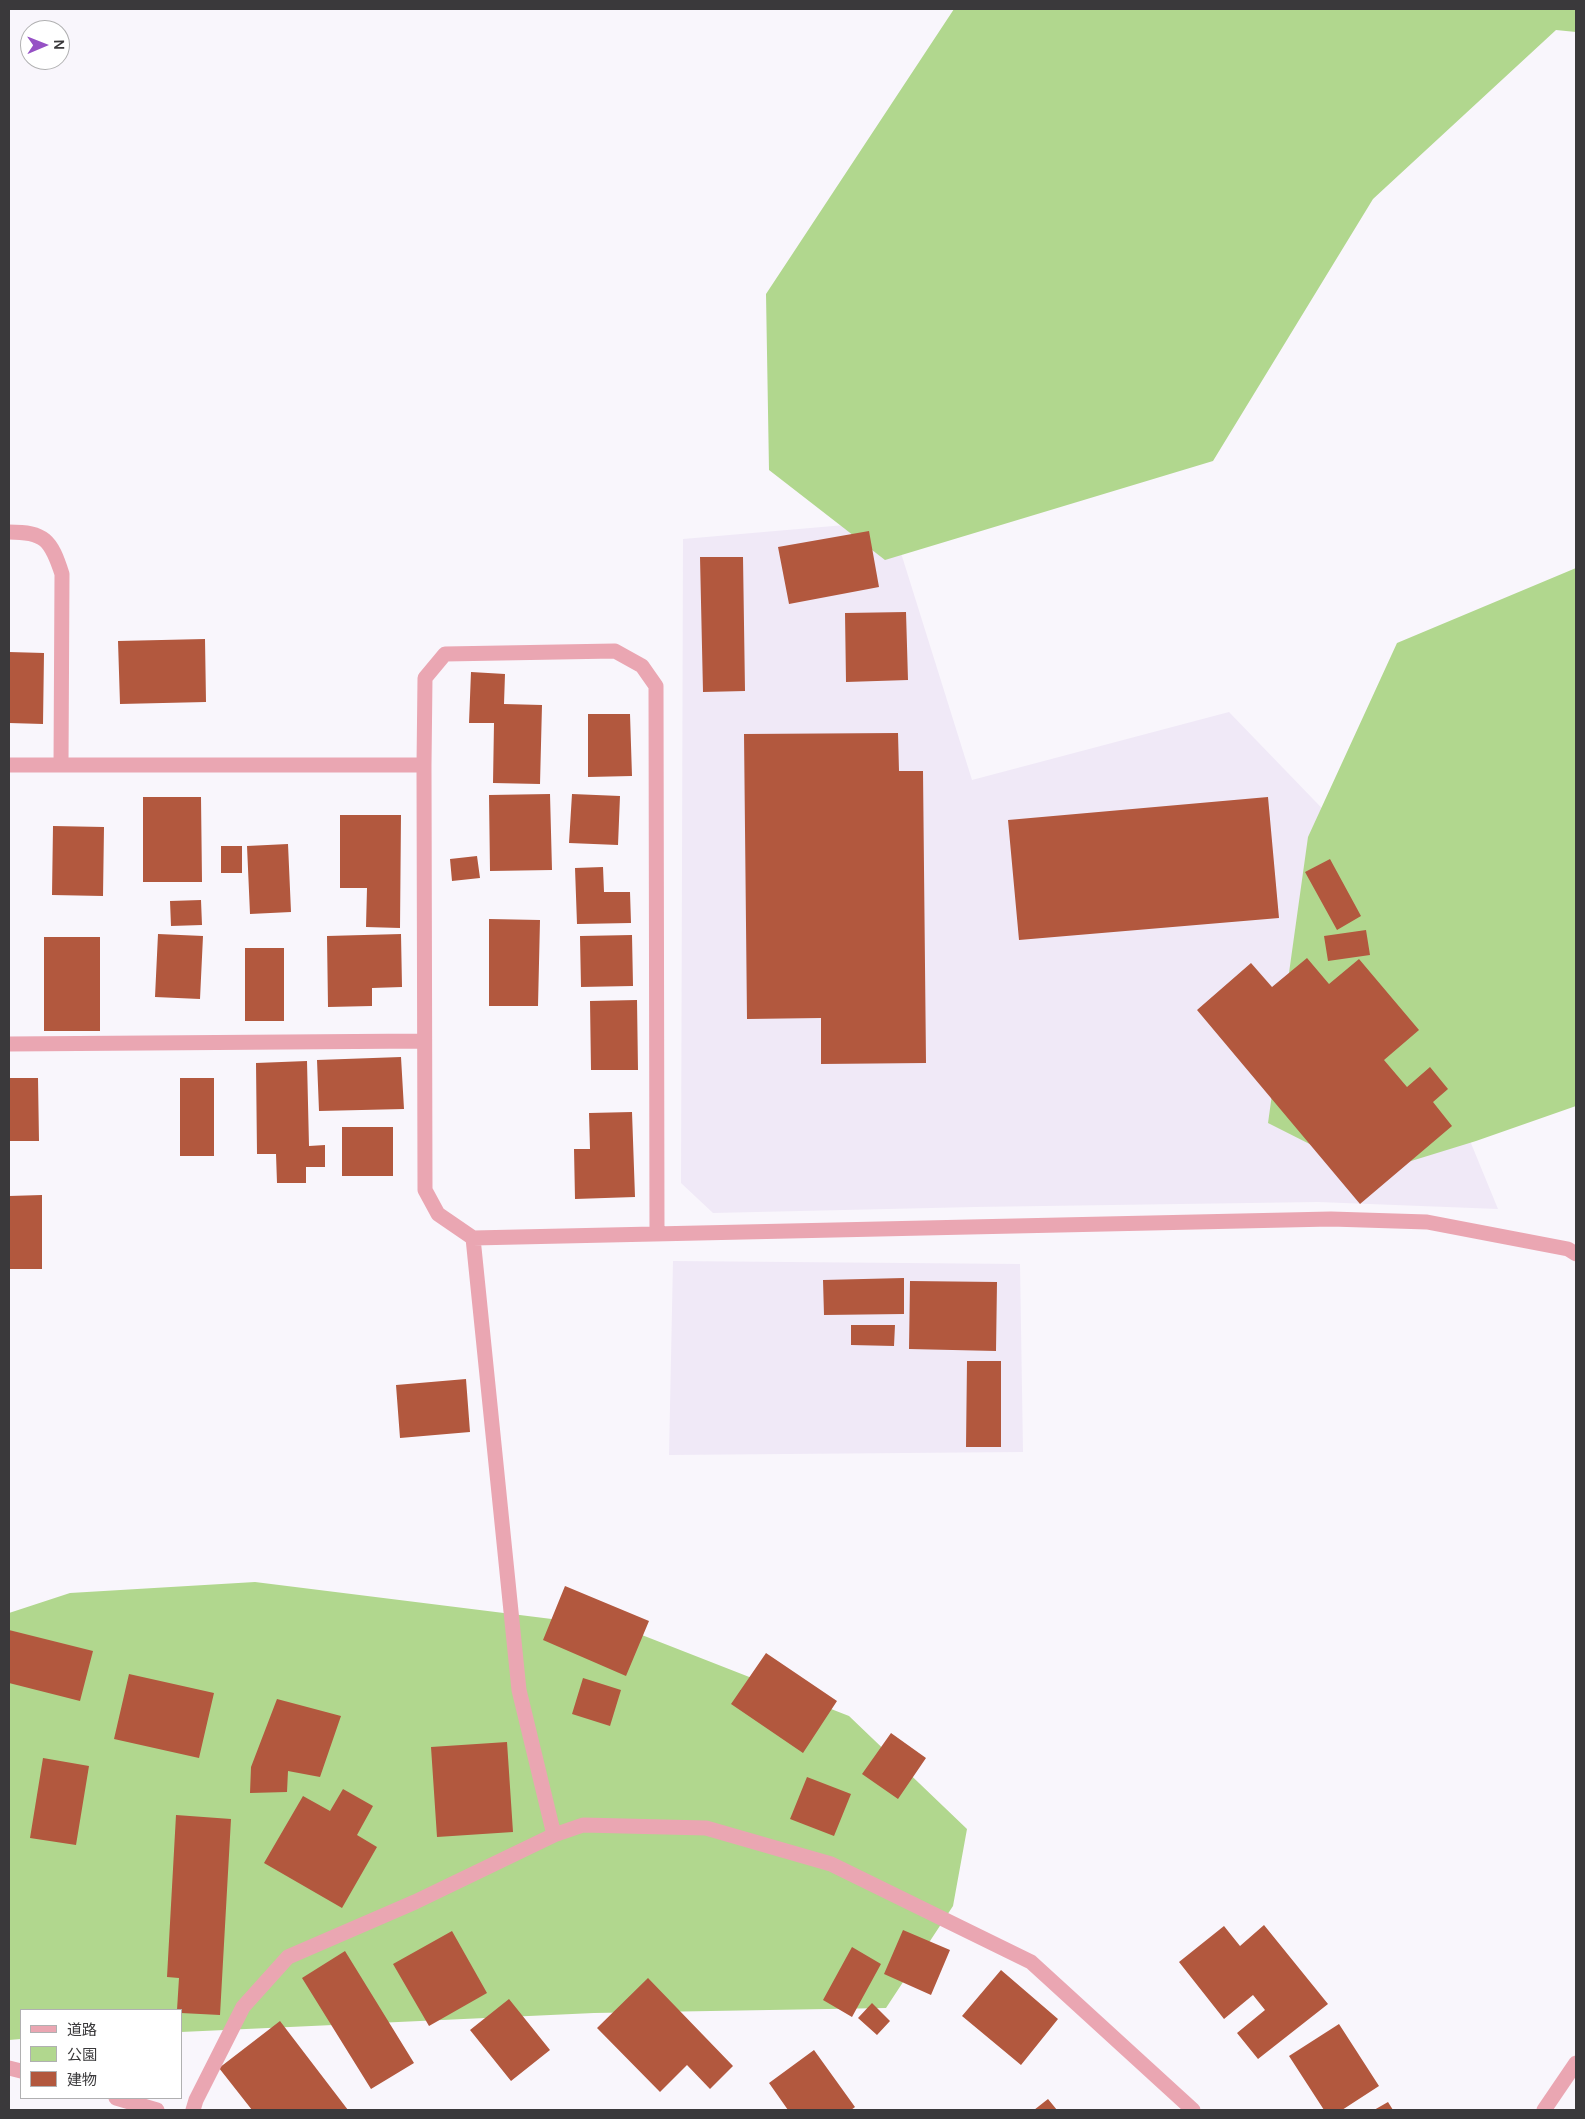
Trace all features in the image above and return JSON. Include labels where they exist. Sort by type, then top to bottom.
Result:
[{"type":"street","points":[[9,532],[29,532],[43,538],[56,554],[62,574],[61,765]]},
{"type":"street","points":[[657,1233],[656,686],[642,666],[615,650],[445,654],[424,678],[425,1190],[438,1214],[473,1238],[1331,1219],[1428,1222],[1568,1250],[1576,1254]]},
{"type":"street","points":[[9,765],[424,765]]},
{"type":"street","points":[[9,1044],[424,1041]]},
{"type":"street","points":[[473,1238],[519,1690],[554,1835]]},
{"type":"street","points":[[193,2110],[196,2100],[243,2007],[288,1957],[415,1902],[554,1835],[583,1825],[706,1828],[831,1864],[1031,1962],[1193,2110]]},
{"type":"street","points":[[1544,2110],[1576,2063]]},
{"type":"street","points":[[120,2099],[158,2110]]},
{"type":"shaded area","points":[[891,521],[972,780],[1229,712],[1342,829],[1498,1209],[1318,1202],[713,1213],[681,1183],[683,539]]},
{"type":"shaded area","points":[[673,1261],[1020,1264],[1023,1452],[669,1455]]},
{"type":"green space","points":[[954,9],[1576,9],[1576,32],[1556,30],[1373,199],[1213,461],[885,560],[769,470],[766,294]]},
{"type":"green space","points":[[1576,568],[1576,1106],[1476,1141],[1369,1174],[1268,1123],[1308,837],[1397,643]]},
{"type":"green space","points":[[255,1582],[624,1628],[849,1716],[967,1829],[953,1906],[886,2008],[594,2013],[182,2032],[182,2009],[20,2009],[20,2039],[9,2040],[9,1613],[70,1593]]},
{"type":"building","points":[[869,531],[879,587],[789,604],[778,547]]},
{"type":"building","points":[[700,557],[743,557],[745,691],[703,692]]},
{"type":"building","points":[[906,612],[908,680],[846,682],[845,613]]},
{"type":"building","points":[[205,639],[206,702],[120,704],[118,641]]},
{"type":"building","points":[[9,652],[44,653],[43,724],[9,723]]},
{"type":"building","points":[[471,672],[505,674],[504,704],[542,705],[540,784],[493,783],[494,723],[469,723]]},
{"type":"building","points":[[588,714],[630,714],[632,776],[588,777]]},
{"type":"building","points":[[898,733],[899,771],[923,771],[926,1063],[821,1064],[821,1018],[747,1019],[744,734]]},
{"type":"building","points":[[550,794],[552,870],[490,871],[489,795]]},
{"type":"building","points":[[572,794],[620,796],[618,845],[569,843]]},
{"type":"building","points":[[143,797],[201,797],[202,882],[143,882]]},
{"type":"building","points":[[1268,797],[1279,918],[1019,940],[1008,820]]},
{"type":"building","points":[[340,815],[401,815],[400,928],[366,927],[367,888],[340,888]]},
{"type":"building","points":[[53,826],[104,827],[103,896],[52,895]]},
{"type":"building","points":[[288,844],[291,912],[250,914],[247,846]]},
{"type":"building","points":[[221,846],[242,846],[242,873],[221,873]]},
{"type":"building","points":[[477,856],[480,878],[452,881],[450,859]]},
{"type":"building","points":[[1330,859],[1361,916],[1337,930],[1305,872]]},
{"type":"building","points":[[603,867],[604,892],[630,892],[631,923],[577,924],[575,868]]},
{"type":"building","points":[[201,900],[202,925],[171,926],[170,901]]},
{"type":"building","points":[[489,919],[540,920],[538,1006],[489,1006]]},
{"type":"building","points":[[1366,930],[1370,955],[1328,961],[1324,936]]},
{"type":"building","points":[[158,934],[203,936],[200,999],[155,997]]},
{"type":"building","points":[[401,934],[402,987],[372,988],[372,1006],[328,1007],[327,936]]},
{"type":"building","points":[[632,935],[633,986],[581,987],[580,936]]},
{"type":"building","points":[[44,937],[100,937],[100,1031],[44,1031]]},
{"type":"building","points":[[245,948],[284,948],[284,1021],[245,1021]]},
{"type":"building","points":[[1307,958],[1329,984],[1359,959],[1419,1030],[1384,1060],[1407,1087],[1430,1067],[1448,1089],[1433,1102],[1452,1126],[1360,1204],[1197,1010],[1251,963],[1272,987]]},
{"type":"building","points":[[637,1000],[638,1070],[591,1070],[590,1001]]},
{"type":"building","points":[[401,1057],[404,1109],[319,1111],[317,1060]]},
{"type":"building","points":[[307,1061],[309,1146],[325,1145],[325,1167],[306,1167],[306,1183],[277,1183],[276,1154],[257,1154],[256,1063]]},
{"type":"building","points":[[9,1078],[38,1078],[39,1141],[9,1141]]},
{"type":"building","points":[[180,1078],[214,1078],[214,1156],[180,1156]]},
{"type":"building","points":[[632,1112],[635,1197],[575,1199],[574,1149],[590,1149],[589,1113]]},
{"type":"building","points":[[342,1127],[393,1127],[393,1176],[342,1176]]},
{"type":"building","points":[[42,1195],[42,1269],[9,1269],[9,1196]]},
{"type":"building","points":[[904,1278],[904,1314],[824,1315],[823,1280]]},
{"type":"building","points":[[910,1281],[997,1282],[996,1351],[909,1349]]},
{"type":"building","points":[[851,1325],[895,1325],[894,1346],[851,1345]]},
{"type":"building","points":[[967,1361],[1001,1361],[1001,1447],[966,1447]]},
{"type":"building","points":[[466,1379],[470,1432],[400,1438],[396,1385]]},
{"type":"building","points":[[565,1586],[649,1621],[626,1676],[543,1640]]},
{"type":"building","points":[[9,1630],[93,1651],[80,1701],[9,1683]]},
{"type":"building","points":[[766,1653],[837,1701],[803,1753],[731,1704]]},
{"type":"building","points":[[129,1674],[214,1693],[199,1758],[114,1739]]},
{"type":"building","points":[[583,1678],[621,1690],[610,1726],[572,1714]]},
{"type":"building","points":[[277,1699],[341,1716],[320,1777],[288,1771],[287,1792],[250,1793],[251,1767]]},
{"type":"building","points":[[891,1733],[926,1758],[898,1799],[862,1774]]},
{"type":"building","points":[[507,1742],[513,1832],[437,1837],[431,1747]]},
{"type":"building","points":[[43,1758],[89,1766],[76,1845],[30,1838]]},
{"type":"building","points":[[807,1777],[851,1794],[834,1836],[790,1819]]},
{"type":"building","points":[[343,1789],[373,1806],[357,1835],[377,1847],[342,1908],[264,1863],[303,1796],[330,1811]]},
{"type":"building","points":[[176,1815],[231,1819],[220,2015],[182,2013],[182,2009],[177,2009],[179,1978],[167,1977]]},
{"type":"building","points":[[1264,1925],[1328,2004],[1258,2059],[1237,2033],[1265,2010],[1253,1995],[1224,2019],[1179,1962],[1224,1926],[1240,1946]]},
{"type":"building","points":[[903,1930],[950,1950],[931,1995],[884,1974]]},
{"type":"building","points":[[452,1931],[487,1993],[429,2026],[393,1964]]},
{"type":"building","points":[[852,1947],[881,1964],[852,2017],[823,2000]]},
{"type":"building","points":[[345,1951],[414,2063],[371,2089],[302,1978]]},
{"type":"building","points":[[1001,1970],[1058,2019],[1021,2065],[962,2016]]},
{"type":"building","points":[[648,1978],[733,2066],[710,2089],[687,2065],[660,2092],[597,2028]]},
{"type":"building","points":[[509,1999],[550,2050],[511,2081],[470,2030]]},
{"type":"building","points":[[872,2003],[890,2021],[877,2035],[858,2018]]},
{"type":"building","points":[[280,2021],[348,2110],[252,2110],[219,2068]]},
{"type":"building","points":[[1339,2024],[1379,2086],[1342,2110],[1324,2110],[1289,2056]]},
{"type":"building","points":[[814,2050],[855,2107],[851,2110],[788,2110],[769,2083]]},
{"type":"building","points":[[1048,2099],[1057,2110],[1034,2110]]},
{"type":"building","points":[[1388,2102],[1393,2110],[1374,2110]]}]
